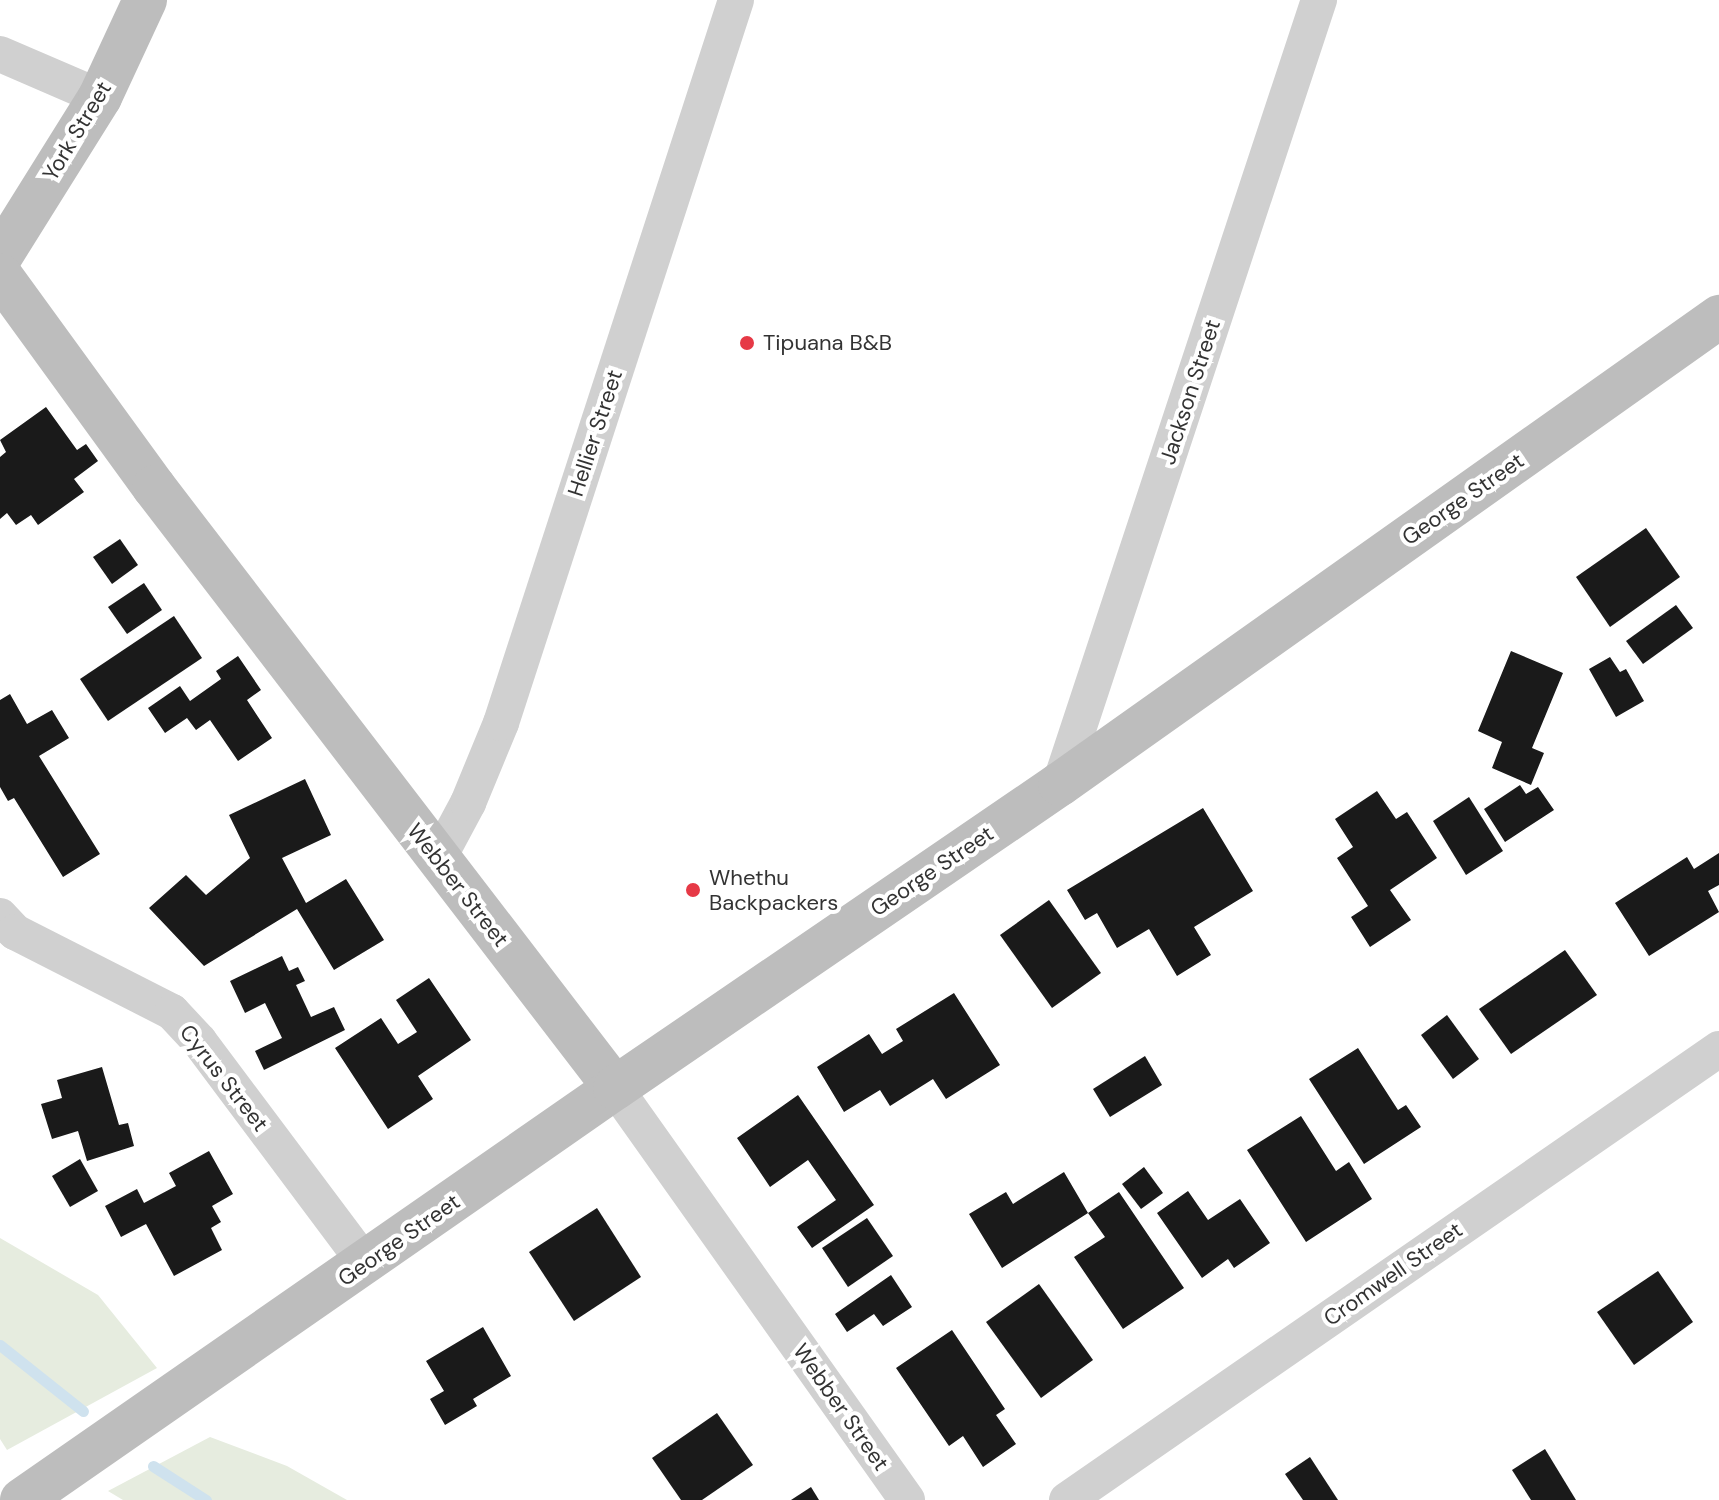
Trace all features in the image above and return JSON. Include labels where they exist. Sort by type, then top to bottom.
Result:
[{"type":"main road","name":"York Street","points":[[0,257],[100,97],[145,0]]},
{"type":"main road","name":"Webber Street","points":[[0,275],[154,487],[615,1088]]},
{"type":"main road","name":"George Street","points":[[22,1500],[366,1264],[615,1088],[1060,784],[1719,317]]},
{"type":"street","name":"Hellier Street","points":[[438,859],[468,803],[501,723],[736,0]]},
{"type":"street","name":"Jackson Street","points":[[1060,784],[1319,0]]},
{"type":"street","points":[[0,54],[100,97]]},
{"type":"street","name":"Cyrus Street","points":[[0,916],[15,932],[172,1012],[199,1041],[366,1264]]},
{"type":"street","name":"Cromwell Street","points":[[1067,1500],[1719,1049]]},
{"type":"street","name":"Webber Street","points":[[615,1088],[907,1500]]},
{"type":"shaded area","points":[[0,1238],[98,1295],[157,1368],[7,1450],[0,1439]]},
{"type":"shaded area","points":[[210,1437],[287,1466],[347,1500],[123,1500],[108,1491]]},
{"type":"building","points":[[46,407],[77,450],[86,444],[98,461],[74,479],[84,492],[38,525],[31,515],[16,525],[7,513],[0,519],[0,457],[6,452],[0,440]]},
{"type":"building","points":[[1646,528],[1680,577],[1610,627],[1576,577]]},
{"type":"building","points":[[120,539],[138,565],[112,584],[93,557]]},
{"type":"building","points":[[144,583],[162,610],[127,634],[108,607]]},
{"type":"building","points":[[1676,605],[1693,628],[1643,664],[1626,641]]},
{"type":"building","points":[[174,616],[202,658],[108,721],[80,679]]},
{"type":"building","points":[[1511,651],[1563,673],[1532,748],[1544,753],[1531,785],[1492,768],[1502,742],[1478,731]]},
{"type":"building","points":[[238,656],[261,690],[247,700],[272,738],[238,761],[210,720],[196,730],[187,718],[165,733],[148,708],[180,686],[190,701],[221,679],[216,671]]},
{"type":"building","points":[[1610,657],[1620,672],[1626,669],[1644,701],[1616,717],[1589,669]]},
{"type":"building","points":[[10,694],[27,724],[52,710],[69,738],[39,756],[100,854],[63,877],[14,798],[8,801],[0,787],[0,700]]},
{"type":"building","points":[[305,779],[331,835],[282,858],[306,903],[346,879],[384,940],[334,970],[297,909],[204,966],[149,908],[186,875],[206,895],[250,858],[229,815]]},
{"type":"building","points":[[1520,785],[1526,794],[1538,787],[1554,810],[1505,842],[1484,809]]},
{"type":"building","points":[[1377,791],[1396,819],[1407,812],[1437,858],[1390,890],[1411,920],[1370,947],[1351,917],[1368,906],[1337,858],[1353,847],[1335,819]]},
{"type":"building","points":[[1469,797],[1503,851],[1466,875],[1433,821]]},
{"type":"building","points":[[1203,808],[1253,891],[1194,927],[1211,955],[1177,976],[1149,929],[1117,948],[1097,913],[1085,920],[1067,890]]},
{"type":"building","points":[[1719,853],[1719,885],[1708,891],[1719,912],[1649,956],[1615,903],[1687,857],[1694,869]]},
{"type":"building","points":[[1049,900],[1101,973],[1052,1008],[1000,935]]},
{"type":"building","points":[[1565,950],[1597,995],[1511,1054],[1479,1009]]},
{"type":"building","points":[[282,956],[289,971],[298,967],[305,981],[296,985],[311,1017],[334,1007],[345,1030],[264,1070],[255,1051],[282,1038],[265,1003],[245,1013],[230,981]]},
{"type":"building","points":[[429,978],[471,1040],[418,1076],[433,1099],[388,1129],[335,1048],[381,1018],[398,1044],[417,1032],[396,1000]]},
{"type":"building","points":[[954,993],[1000,1065],[946,1099],[933,1079],[890,1106],[880,1090],[844,1112],[817,1067],[869,1034],[882,1054],[903,1041],[896,1029]]},
{"type":"building","points":[[1447,1015],[1479,1059],[1453,1079],[1421,1035]]},
{"type":"building","points":[[1358,1048],[1398,1110],[1406,1105],[1421,1127],[1364,1164],[1309,1079]]},
{"type":"building","points":[[1145,1056],[1162,1085],[1110,1117],[1093,1089]]},
{"type":"building","points":[[102,1067],[119,1125],[128,1123],[134,1146],[87,1161],[78,1131],[52,1139],[41,1104],[62,1098],[57,1080]]},
{"type":"building","points":[[798,1095],[874,1205],[812,1248],[797,1227],[836,1200],[808,1160],[770,1187],[737,1138]]},
{"type":"building","points":[[1301,1116],[1336,1171],[1349,1162],[1372,1199],[1306,1242],[1247,1150]]},
{"type":"building","points":[[209,1151],[233,1194],[212,1206],[221,1222],[211,1228],[222,1250],[174,1276],[146,1224],[121,1237],[105,1206],[137,1189],[144,1203],[176,1186],[169,1173]]},
{"type":"building","points":[[80,1159],[98,1191],[70,1207],[52,1176]]},
{"type":"building","points":[[1144,1167],[1163,1193],[1141,1209],[1122,1184]]},
{"type":"building","points":[[1064,1172],[1088,1213],[1002,1268],[969,1214],[1006,1192],[1013,1204]]},
{"type":"building","points":[[1188,1191],[1208,1220],[1240,1199],[1270,1243],[1234,1268],[1228,1259],[1202,1278],[1157,1213]]},
{"type":"building","points":[[1119,1192],[1184,1288],[1123,1329],[1074,1257],[1105,1237],[1088,1213]]},
{"type":"building","points":[[597,1208],[641,1277],[574,1321],[529,1252]]},
{"type":"building","points":[[867,1218],[893,1256],[848,1287],[822,1248]]},
{"type":"building","points":[[1658,1271],[1693,1322],[1634,1365],[1597,1312]]},
{"type":"building","points":[[891,1275],[912,1307],[883,1326],[874,1314],[847,1332],[835,1314]]},
{"type":"building","points":[[1039,1284],[1093,1360],[1041,1398],[986,1322]]},
{"type":"building","points":[[483,1327],[511,1376],[473,1399],[477,1406],[445,1425],[430,1399],[444,1391],[426,1361]]},
{"type":"building","points":[[952,1330],[1005,1409],[996,1415],[1016,1444],[983,1467],[963,1436],[949,1446],[896,1368]]},
{"type":"building","points":[[717,1413],[753,1465],[702,1500],[681,1500],[652,1458]]},
{"type":"building","points":[[1545,1449],[1576,1500],[1531,1500],[1512,1470]]},
{"type":"building","points":[[1310,1457],[1338,1500],[1303,1500],[1285,1474]]},
{"type":"building","points":[[811,1487],[819,1500],[791,1500]]},
{"type":"waterway","points":[[0,1345],[83,1411]]},
{"type":"waterway","points":[[153,1466],[206,1500]]},
{"type":"place","name":"Tipuana B&B","points":[[747,343]]},
{"type":"place","name":"Whethu Backpackers","points":[[693,890]]}]
